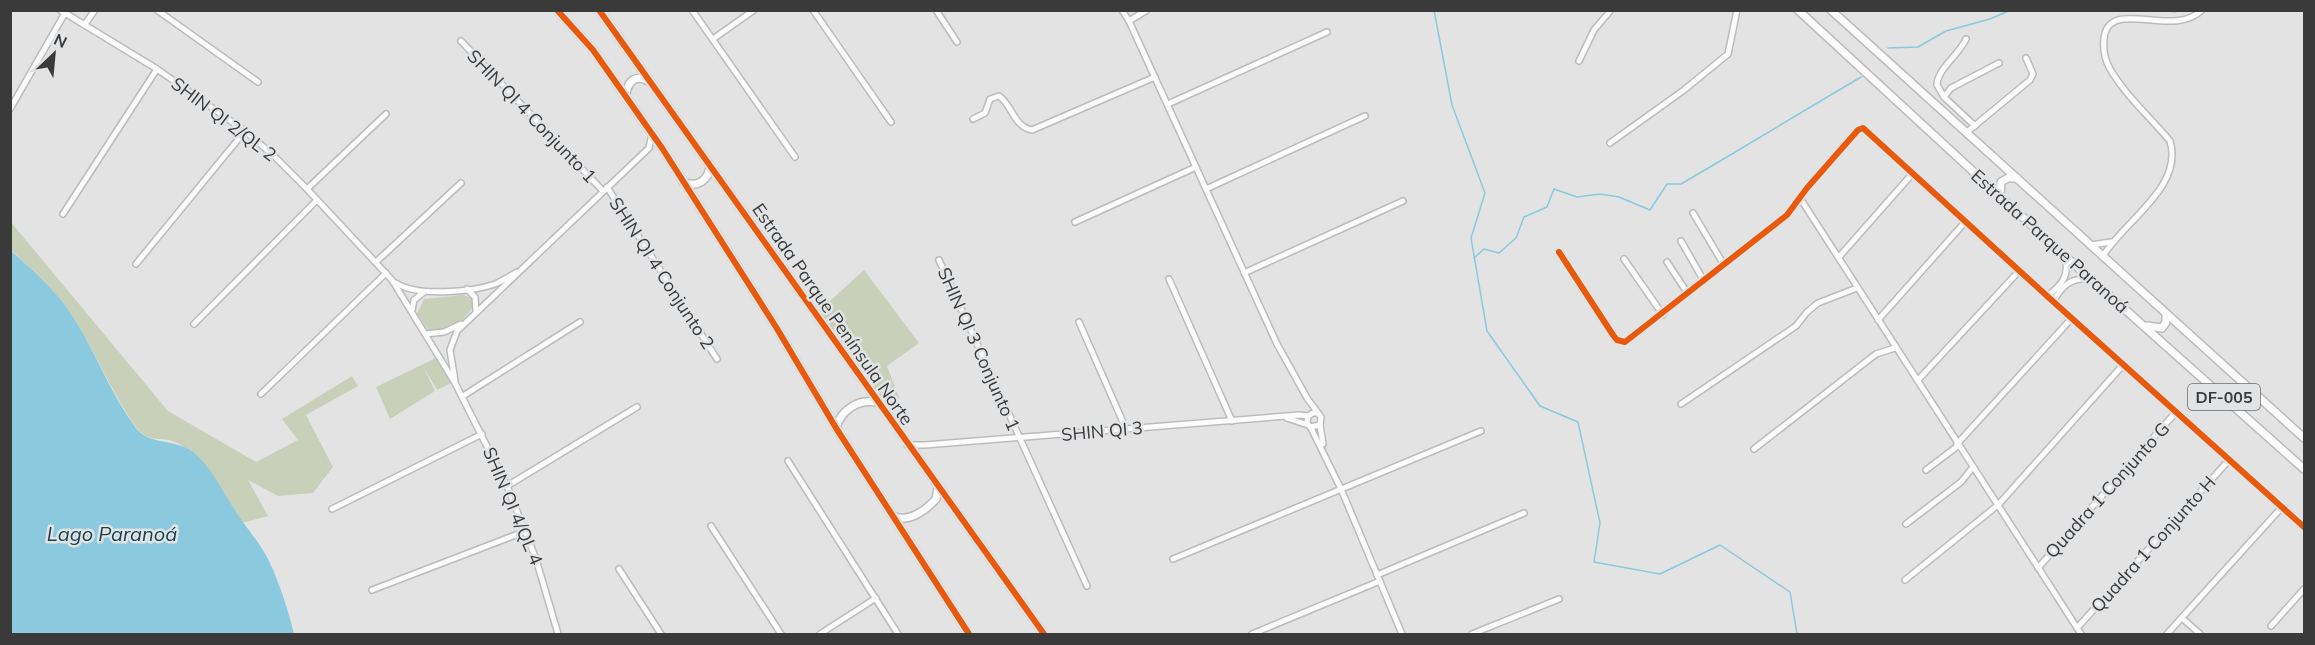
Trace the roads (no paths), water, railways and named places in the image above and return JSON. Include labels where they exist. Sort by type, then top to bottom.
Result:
[{"type":"main road","points":[[557,10],[593,50],[662,148],[776,327],[836,428],[969,634]]},
{"type":"main road","name":"Estrada Parque Península Norte","points":[[599,10],[876,402],[1044,634]]},
{"type":"main road","name":"Estrada Parque Paranoá","points":[[1798,10],[2065,256],[2304,469]]},
{"type":"main road","name":"Estrada Parque Paranoá","points":[[1831,10],[2304,438]]},
{"type":"main road","points":[[626,94],[629,83],[633,79],[644,78],[648,81]]},
{"type":"main road","points":[[683,182],[696,184],[702,182],[706,178],[710,165]]},
{"type":"main road","points":[[2000,195],[2001,182],[2008,177],[2017,178]]},
{"type":"main road","points":[[2144,326],[2162,328],[2166,322],[2166,314]]},
{"type":"main road","points":[[836,428],[839,418],[845,411],[863,402],[876,402]]},
{"type":"main road","points":[[895,517],[907,519],[924,509],[936,499],[938,488]]},
{"type":"street","points":[[85,24],[95,10]]},
{"type":"street","points":[[157,10],[258,82]]},
{"type":"street","points":[[692,10],[795,157]]},
{"type":"street","points":[[713,39],[754,10]]},
{"type":"street","points":[[813,10],[891,122]]},
{"type":"street","points":[[936,10],[957,42]]},
{"type":"street","points":[[1122,10],[1168,104],[1277,344],[1322,420],[1320,425],[1325,452]]},
{"type":"street","points":[[1129,21],[1147,10]]},
{"type":"street","points":[[1579,61],[1594,30],[1611,10]]},
{"type":"street","points":[[1610,143],[1684,90],[1728,54],[1737,10]]},
{"type":"street","points":[[2103,256],[2111,242],[2159,192],[2170,169],[2173,152],[2170,141],[2124,89],[2109,68],[2103,49],[2106,29],[2114,16],[2125,12],[2181,20],[2194,17],[2202,10]]},
{"type":"street","points":[[10,110],[63,12]]},
{"type":"street","name":"SHIN QI 2/QL 2","points":[[63,12],[156,69],[245,131],[275,157],[376,262],[392,280],[412,311]]},
{"type":"street","points":[[1168,104],[1327,32]]},
{"type":"street","points":[[1966,39],[1959,52],[1938,75],[1936,85],[1944,97],[1976,126]]},
{"type":"street","name":"SHIN QI 4 Conjunto 1","points":[[461,41],[605,189]]},
{"type":"street","points":[[1967,132],[2030,80],[2033,74],[2026,58]]},
{"type":"street","points":[[1944,97],[1951,88],[1999,63]]},
{"type":"street","points":[[63,214],[156,69]]},
{"type":"street","points":[[973,119],[986,113],[990,99],[999,96],[1008,105],[1016,121],[1024,128],[1032,130],[1155,77]]},
{"type":"street","points":[[307,189],[386,114]]},
{"type":"street","points":[[1206,189],[1365,116]]},
{"type":"street","points":[[1559,252],[1617,340],[1625,342],[1663,315],[1787,214],[1858,130],[1863,128],[2304,527]]},
{"type":"street","points":[[136,264],[245,131]]},
{"type":"street","points":[[652,134],[649,148],[662,148]]},
{"type":"street","name":"SHIN QI 4/QL 4","points":[[455,383],[450,350],[454,337],[465,322],[649,148]]},
{"type":"street","points":[[1075,222],[1196,167]]},
{"type":"street","points":[[1839,257],[1913,173]]},
{"type":"street","points":[[376,262],[460,183]]},
{"type":"street","name":"SHIN QI 4 Conjunto 2","points":[[605,189],[717,359]]},
{"type":"street","points":[[1800,198],[2081,634]]},
{"type":"street","points":[[194,324],[317,200]]},
{"type":"street","points":[[1244,273],[1403,201]]},
{"type":"street","points":[[1693,213],[1724,265]]},
{"type":"street","points":[[1878,320],[1966,221]]},
{"type":"street","points":[[1681,241],[1704,281]]},
{"type":"street","points":[[2091,245],[2111,242]]},
{"type":"street","points":[[2047,296],[2058,288],[2066,277],[2065,256]]},
{"type":"street","points":[[1624,259],[1663,315]]},
{"type":"street","name":"SHIN QI 3 Conjunto 1","points":[[939,260],[1087,586]]},
{"type":"street","points":[[1667,262],[1688,294]]},
{"type":"street","points":[[1918,380],[2020,270]]},
{"type":"street","name":"SHIN QI 4/QL 4","points":[[428,290],[467,289],[496,284],[518,271]]},
{"type":"street","points":[[261,394],[386,273]]},
{"type":"street","points":[[2053,302],[2068,282],[2080,278],[2091,279]]},
{"type":"street","points":[[1169,279],[1232,421]]},
{"type":"street","points":[[392,280],[406,289],[428,290]]},
{"type":"street","points":[[1681,404],[1796,327],[1818,303],[1857,288]]},
{"type":"street","points":[[467,289],[475,297],[476,312]]},
{"type":"street","points":[[412,311],[412,303],[417,296],[428,290]]},
{"type":"street","name":"SHIN QI 4/QL 4","points":[[412,311],[463,396],[507,486],[543,579],[558,634]]},
{"type":"street","points":[[1926,470],[1958,444],[2072,318]]},
{"type":"street","points":[[426,334],[450,330],[465,322]]},
{"type":"street","points":[[463,396],[580,322]]},
{"type":"street","points":[[1079,322],[1126,429]]},
{"type":"street","points":[[1754,449],[1876,354],[1895,348]]},
{"type":"street","points":[[1905,580],[1998,505],[2123,365]]},
{"type":"street","points":[[1307,398],[1309,426],[1325,452],[1402,634]]},
{"type":"street","points":[[507,486],[637,407]]},
{"type":"street","name":"Quadra 1 Conjunto G","points":[[2038,568],[2176,412]]},
{"type":"street","name":"SHIN QI 3","points":[[907,445],[1308,416],[1317,413]]},
{"type":"street","name":"SHIN QI 3","points":[[1279,418],[1296,419],[1309,426]]},
{"type":"street","points":[[1309,426],[1320,425]]},
{"type":"street","points":[[1173,559],[1480,430]]},
{"type":"street","points":[[332,509],[482,434]]},
{"type":"street","points":[[915,455],[925,445]]},
{"type":"street","name":"Quadra 1 Conjunto H","points":[[2077,628],[2230,459]]},
{"type":"street","points":[[788,461],[898,634]]},
{"type":"street","points":[[1906,524],[1961,482],[1973,467]]},
{"type":"street","points":[[2168,634],[2282,507]]},
{"type":"street","points":[[1252,634],[1524,513]]},
{"type":"street","points":[[711,526],[781,634]]},
{"type":"street","points":[[372,590],[526,531]]},
{"type":"street","points":[[619,569],[661,634]]},
{"type":"street","points":[[2271,626],[2304,589]]},
{"type":"street","points":[[820,634],[876,598]]},
{"type":"street","points":[[1472,634],[1559,599]]},
{"type":"street","points":[[2182,618],[2200,634]]},
{"type":"water","name":"Lago Paranoá","points":[[10,250],[46,283],[69,310],[119,402],[136,428],[142,434],[155,440],[186,448],[199,457],[210,470],[269,561],[294,634],[11,634]]},
{"type":"waterway","points":[[1434,10],[1452,105],[1485,193],[1471,238],[1487,331],[1540,406],[1578,422],[1600,523],[1594,562],[1660,574],[1720,545],[1790,592],[1797,634]]},
{"type":"waterway","points":[[1888,48],[1918,47],[1946,31],[1990,19],[2011,10]]},
{"type":"waterway","points":[[2165,10],[2175,12],[2178,10]]},
{"type":"waterway","points":[[1474,258],[1484,249],[1499,253],[1516,238],[1524,217],[1547,207],[1554,189],[1577,197],[1600,194],[1619,197],[1650,210],[1667,184],[1681,184],[1861,77]]}]
